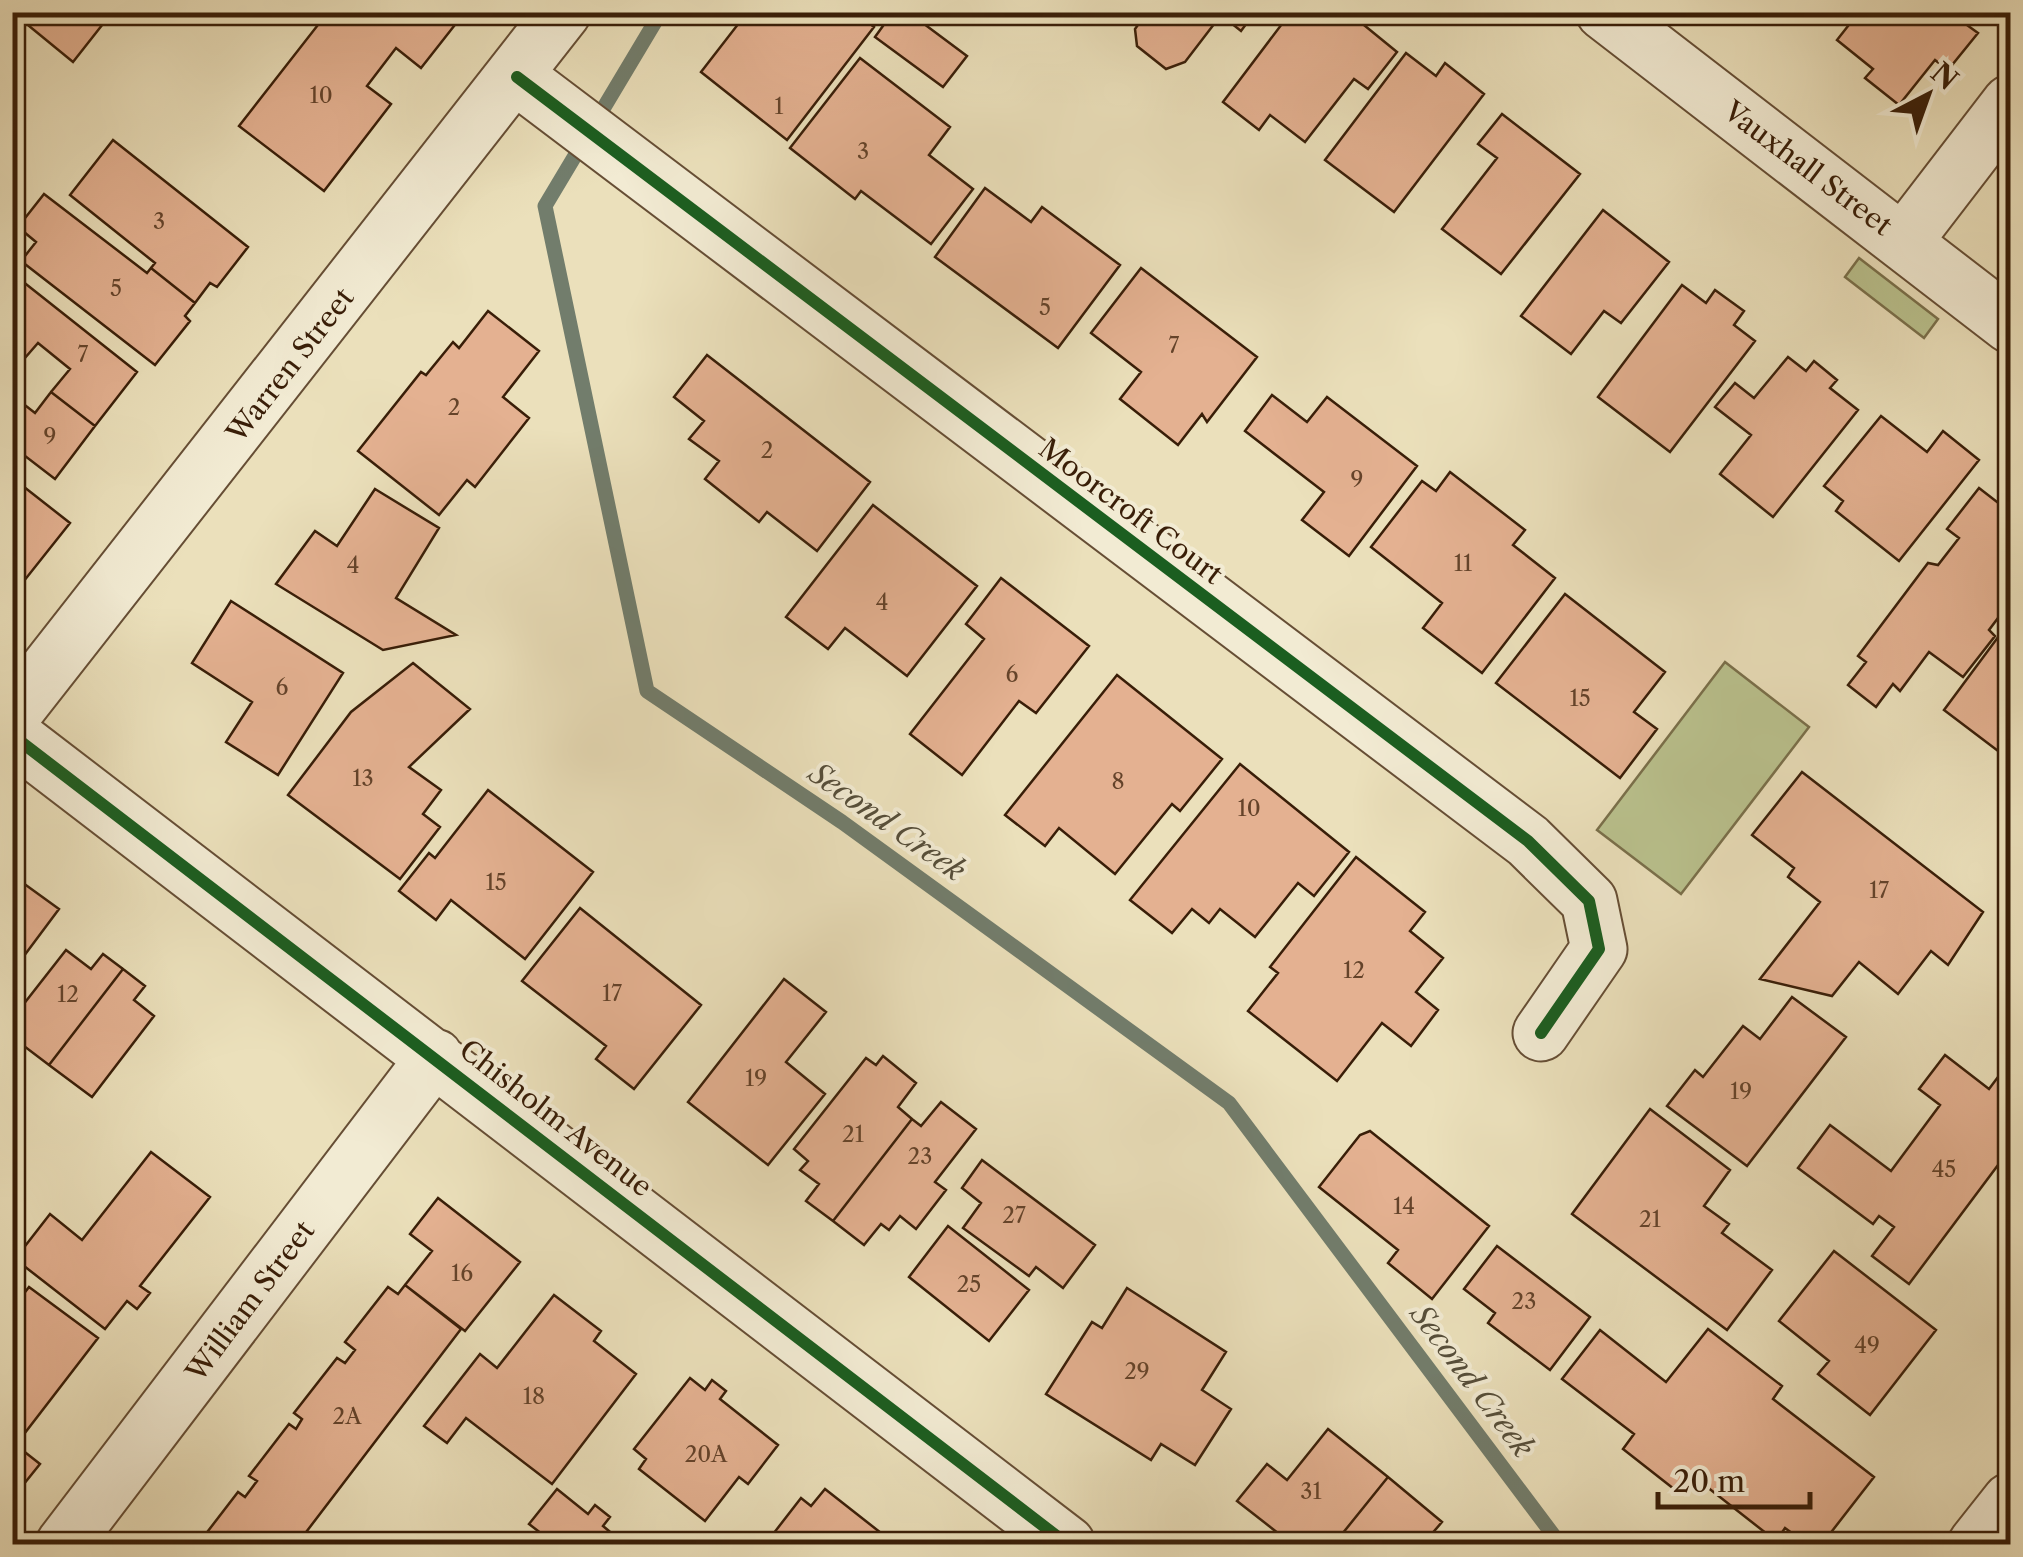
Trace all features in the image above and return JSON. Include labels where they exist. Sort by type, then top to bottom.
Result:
[{"type":"street","name":"Warren Street","points":[[12,716],[564,12]]},
{"type":"street","name":"Vauxhall Street","points":[[1604,12],[2010,325]]},
{"type":"street","name":"Moorcroft Court","points":[[516,78],[1528,841],[1589,902],[1598,949],[1541,1033]]},
{"type":"street","points":[[1904,241],[2010,103]]},
{"type":"street","name":"Chisholm Avenue","points":[[12,735],[1067,1544]]},
{"type":"street","name":"William Street","points":[[64,1544],[435,1056]]},
{"type":"street","points":[[1976,1544],[2010,1501]]},
{"type":"green space","points":[[1859,258],[1938,319],[1924,338],[1845,277]]},
{"type":"green space","points":[[1725,662],[1809,727],[1681,894],[1597,830]]},
{"type":"building","points":[[12,12],[106,12],[110,15],[73,62]]},
{"type":"building","points":[[328,12],[337,17],[341,12],[447,12],[458,21],[421,68],[396,48],[367,86],[391,104],[324,191],[239,126]]},
{"type":"building","points":[[726,12],[855,12],[874,27],[787,140],[701,72],[739,23]]},
{"type":"building","points":[[893,12],[908,12],[967,56],[943,87],[875,37]]},
{"type":"building","points":[[1147,12],[1255,12],[1241,31],[1221,15],[1185,62],[1166,69],[1137,46],[1135,29]]},
{"type":"building","points":[[1291,12],[1348,12],[1397,52],[1368,89],[1354,79],[1305,142],[1270,115],[1259,130],[1223,102]]},
{"type":"building","points":[[1859,12],[1966,12],[1960,20],[1978,33],[1948,70],[1935,60],[1899,105],[1865,78],[1873,69],[1837,40]]},
{"type":"building","points":[[1406,53],[1436,76],[1445,63],[1484,94],[1394,212],[1325,160]]},
{"type":"building","points":[[860,58],[950,127],[929,155],[973,189],[931,244],[861,191],[855,199],[790,148]]},
{"type":"building","points":[[1502,114],[1580,174],[1501,274],[1442,229],[1497,158],[1478,144]]},
{"type":"building","points":[[113,140],[248,247],[217,287],[210,283],[195,303],[151,268],[155,263],[70,195]]},
{"type":"building","points":[[985,188],[1031,222],[1042,207],[1120,265],[1058,348],[935,257]]},
{"type":"building","points":[[44,194],[147,273],[151,268],[195,303],[185,316],[190,321],[155,365],[21,261],[36,242],[18,227]]},
{"type":"building","points":[[1603,210],[1669,262],[1621,323],[1604,311],[1571,354],[1521,316]]},
{"type":"building","points":[[1141,268],[1257,357],[1207,422],[1202,414],[1178,445],[1120,399],[1141,372],[1091,333]]},
{"type":"building","points":[[12,273],[137,372],[95,426],[51,392],[70,369],[38,343],[24,359],[12,349]]},
{"type":"building","points":[[1682,285],[1706,303],[1715,290],[1744,311],[1734,325],[1755,341],[1670,452],[1598,397]]},
{"type":"building","points":[[488,311],[539,351],[503,397],[529,418],[475,487],[467,480],[439,515],[358,451],[421,372],[426,375],[453,342],[459,348]]},
{"type":"building","points":[[707,355],[870,482],[817,551],[767,512],[759,522],[705,479],[719,461],[689,439],[704,421],[674,397]]},
{"type":"building","points":[[1788,357],[1806,371],[1814,361],[1837,380],[1830,388],[1858,410],[1773,517],[1720,474],[1751,435],[1715,407],[1735,383],[1754,398]]},
{"type":"building","points":[[51,392],[95,426],[55,479],[12,446],[12,395],[35,413]]},
{"type":"building","points":[[1272,395],[1307,422],[1327,397],[1417,466],[1349,556],[1302,520],[1324,492],[1245,431]]},
{"type":"building","points":[[1881,416],[1927,452],[1943,431],[1979,460],[1899,561],[1836,511],[1843,501],[1824,486]]},
{"type":"building","points":[[1450,472],[1525,530],[1513,545],[1555,578],[1482,673],[1423,628],[1442,603],[1371,547],[1422,481],[1436,491]]},
{"type":"building","points":[[19,483],[70,523],[12,596],[12,491]]},
{"type":"building","points":[[1979,488],[2010,512],[2010,602],[1989,630],[1995,636],[1963,677],[1929,652],[1900,691],[1893,684],[1876,707],[1848,685],[1866,662],[1858,656],[1928,563],[1938,565],[1959,538],[1947,529]]},
{"type":"building","points":[[375,489],[439,528],[396,598],[456,635],[383,650],[276,584],[315,531],[337,546]]},
{"type":"building","points":[[873,505],[977,586],[907,676],[845,628],[828,649],[786,617]]},
{"type":"building","points":[[1001,578],[1089,646],[1036,713],[1019,701],[962,775],[910,734],[984,639],[966,624]]},
{"type":"building","points":[[1565,594],[1665,672],[1634,712],[1657,729],[1620,778],[1496,683]]},
{"type":"building","points":[[231,601],[343,673],[278,775],[226,742],[252,702],[192,663]]},
{"type":"building","points":[[2010,621],[2010,760],[1944,710]]},
{"type":"building","points":[[413,663],[470,709],[409,767],[441,790],[423,814],[440,827],[400,879],[288,795],[351,712]]},
{"type":"building","points":[[1117,675],[1222,759],[1180,811],[1172,804],[1115,874],[1059,828],[1045,846],[1005,815]]},
{"type":"building","points":[[1240,764],[1349,852],[1314,896],[1298,883],[1255,937],[1220,909],[1209,923],[1192,909],[1172,933],[1130,900]]},
{"type":"building","points":[[1802,772],[1983,912],[1948,965],[1931,951],[1898,994],[1859,962],[1832,996],[1760,979],[1820,902],[1788,877],[1794,868],[1752,835]]},
{"type":"building","points":[[488,790],[593,872],[525,959],[451,900],[436,920],[399,891],[429,853],[435,858]]},
{"type":"building","points":[[1356,857],[1425,912],[1410,931],[1443,958],[1416,992],[1438,1010],[1411,1046],[1382,1023],[1337,1081],[1248,1011],[1278,973],[1270,967]]},
{"type":"building","points":[[12,875],[59,909],[12,972]]},
{"type":"building","points":[[580,908],[701,1005],[634,1089],[596,1059],[606,1046],[522,981]]},
{"type":"building","points":[[66,950],[91,969],[103,954],[123,969],[49,1065],[12,1037],[12,1019]]},
{"type":"building","points":[[123,969],[145,986],[134,1000],[154,1016],[92,1097],[49,1065]]},
{"type":"building","points":[[784,979],[826,1012],[786,1062],[825,1094],[768,1165],[688,1102]]},
{"type":"building","points":[[1792,997],[1846,1037],[1747,1166],[1667,1106],[1695,1070],[1703,1077],[1743,1026],[1760,1039]]},
{"type":"building","points":[[1945,1055],[1989,1089],[2010,1061],[2010,1149],[1909,1284],[1872,1256],[1894,1227],[1879,1216],[1873,1224],[1798,1168],[1830,1125],[1891,1171],[1940,1105],[1919,1089]]},
{"type":"building","points":[[883,1056],[916,1083],[898,1107],[912,1119],[833,1221],[806,1201],[819,1184],[800,1170],[808,1161],[794,1149],[866,1058],[876,1065]]},
{"type":"building","points":[[941,1102],[976,1129],[935,1182],[946,1190],[916,1229],[900,1216],[889,1230],[881,1224],[864,1245],[833,1221],[912,1119],[921,1126]]},
{"type":"building","points":[[1650,1109],[1730,1170],[1704,1206],[1729,1224],[1722,1233],[1772,1270],[1727,1330],[1572,1214]]},
{"type":"building","points":[[1370,1131],[1489,1226],[1432,1299],[1388,1263],[1398,1250],[1319,1187],[1360,1135]]},
{"type":"building","points":[[151,1152],[210,1197],[140,1286],[150,1293],[137,1309],[127,1301],[105,1329],[15,1259],[50,1214],[82,1240]]},
{"type":"building","points":[[982,1160],[1095,1245],[1063,1288],[1036,1267],[1029,1276],[963,1228],[981,1203],[962,1188]]},
{"type":"building","points":[[438,1198],[520,1262],[465,1331],[405,1285],[432,1251],[410,1234]]},
{"type":"building","points":[[948,1226],[1029,1290],[989,1341],[909,1277]]},
{"type":"building","points":[[1497,1246],[1590,1317],[1550,1370],[1488,1323],[1495,1313],[1464,1289]]},
{"type":"building","points":[[1834,1251],[1936,1330],[1870,1415],[1818,1374],[1829,1361],[1779,1321]]},
{"type":"building","points":[[405,1285],[461,1329],[297,1544],[198,1544],[238,1492],[245,1497],[257,1481],[249,1476],[289,1424],[296,1429],[302,1419],[294,1413],[337,1358],[345,1363],[355,1350],[345,1342],[388,1287],[398,1294]]},
{"type":"building","points":[[29,1287],[98,1338],[21,1438],[12,1432],[12,1309]]},
{"type":"building","points":[[1127,1288],[1226,1352],[1202,1390],[1231,1409],[1195,1465],[1161,1444],[1151,1460],[1046,1394],[1092,1322],[1102,1328]]},
{"type":"building","points":[[554,1295],[601,1331],[594,1341],[636,1374],[552,1484],[466,1418],[447,1443],[424,1426],[480,1354],[497,1368]]},
{"type":"building","points":[[1708,1329],[1782,1386],[1773,1399],[1874,1477],[1822,1544],[1807,1544],[1785,1528],[1776,1541],[1688,1472],[1674,1489],[1623,1449],[1634,1434],[1562,1379],[1600,1330],[1666,1382]]},
{"type":"building","points":[[690,1378],[705,1390],[712,1380],[726,1391],[720,1399],[778,1445],[748,1484],[739,1477],[705,1521],[639,1469],[646,1459],[634,1449]]},
{"type":"building","points":[[1328,1429],[1388,1477],[1334,1544],[1292,1544],[1237,1501],[1267,1464],[1287,1480]]},
{"type":"building","points":[[12,1442],[40,1464],[15,1495],[12,1493]]},
{"type":"building","points":[[1388,1477],[1442,1522],[1423,1544],[1334,1544]]},
{"type":"building","points":[[557,1489],[588,1514],[595,1505],[610,1517],[603,1526],[615,1536],[609,1544],[555,1544],[529,1524]]},
{"type":"building","points":[[825,1489],[881,1533],[872,1544],[777,1544],[770,1538],[801,1498],[811,1506]]},
{"type":"waterway","name":"Second Creek","points":[[661,12],[545,206],[647,691],[842,822],[1229,1103],[1560,1544]]},
{"type":"cycle path","points":[[517,77],[1528,841],[1589,901],[1599,949],[1541,1033]]},
{"type":"cycle path","points":[[12,735],[1067,1544]]}]
